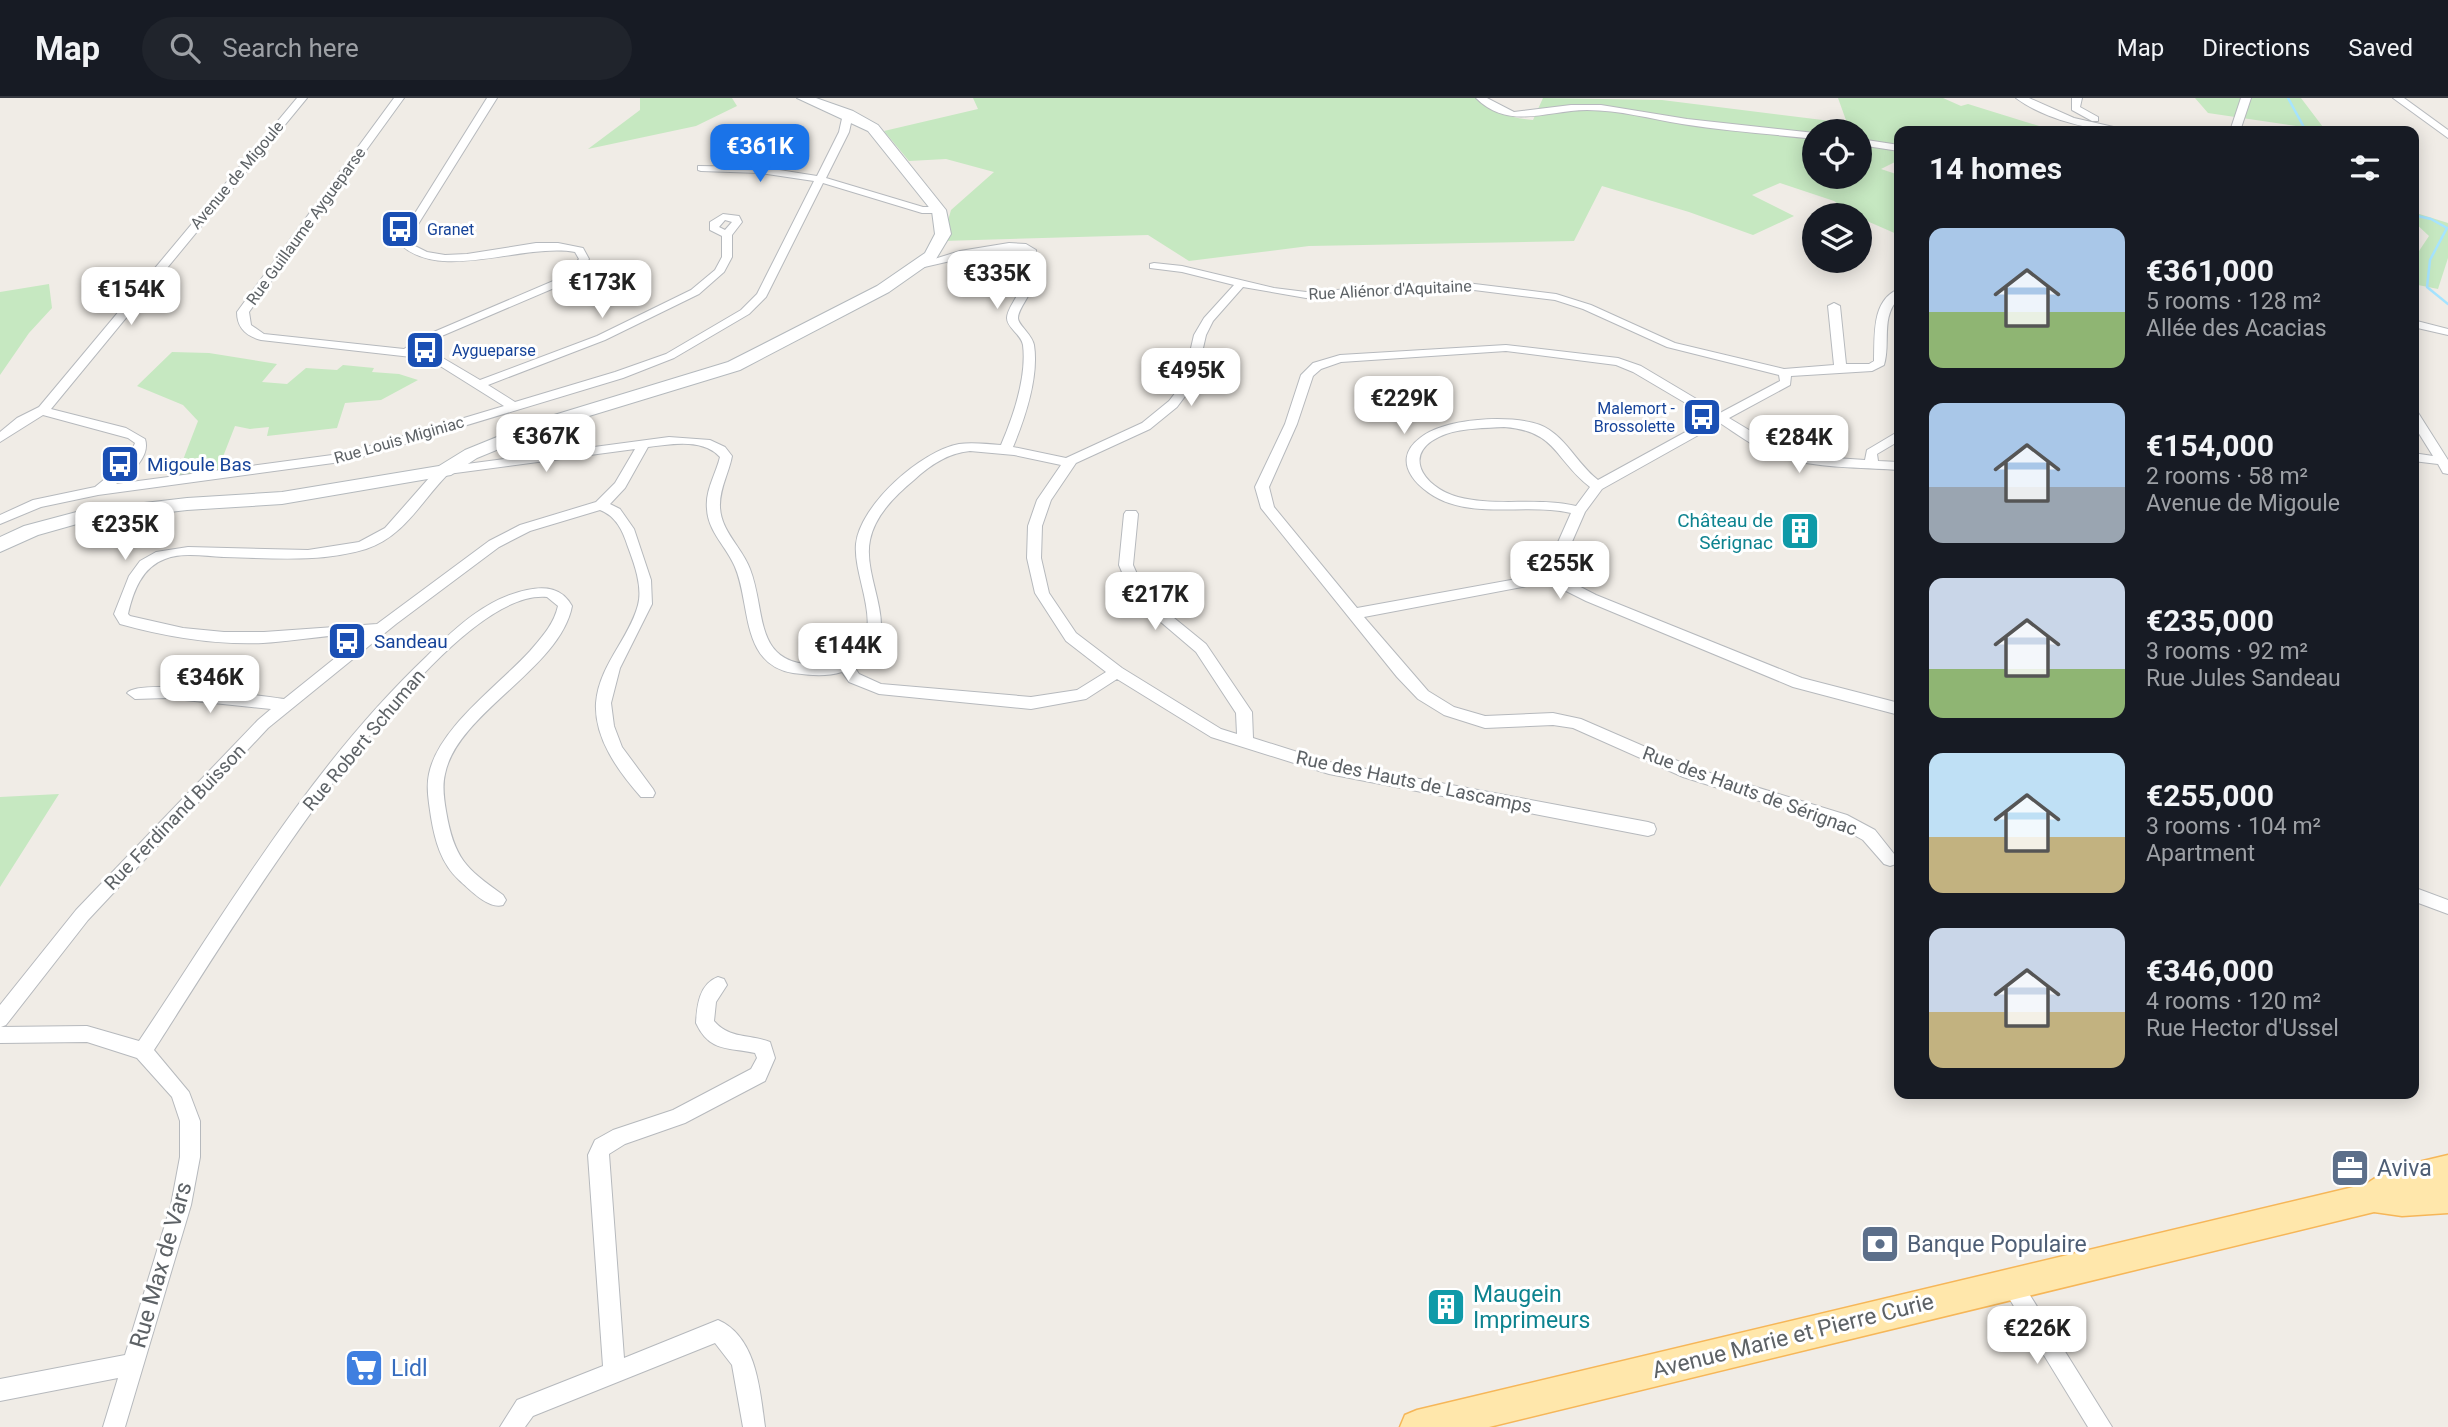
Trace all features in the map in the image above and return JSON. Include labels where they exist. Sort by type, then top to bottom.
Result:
[{"type":"main road","name":"Avenue Marie et Pierre Curie","points":[[2374,1197],[2389,1184],[2448,1170]]},
{"type":"main road","name":"Avenue Marie et Pierre Curie","points":[[1418,1427],[2374,1197],[2402,1201],[2448,1198]]},
{"type":"street","name":"Avenue de Migoule","points":[[43,410],[302,98]]},
{"type":"street","name":"Rue Guillaume Aygueparse","points":[[399,98],[243,312],[243,322],[248,331],[261,337],[408,352],[440,360],[514,407]]},
{"type":"street","points":[[408,352],[426,339],[569,278],[584,259],[579,250],[562,244],[461,258],[416,253],[406,245],[407,234],[492,98]]},
{"type":"street","points":[[380,629],[356,628],[281,636],[213,637],[138,624],[125,620],[121,614],[126,593],[136,576],[150,561],[161,555],[187,551],[304,554],[361,546],[397,527],[444,471],[471,454],[547,423],[734,366],[830,318],[919,265],[938,247],[943,223],[939,210],[868,125],[848,114],[804,98]]},
{"type":"street","points":[[1481,98],[1508,116],[1530,116],[1571,108],[1614,107],[1685,121],[1802,134]]},
{"type":"street","points":[[2021,98],[2071,120],[2101,126]]},
{"type":"street","points":[[2077,98],[2075,108],[2080,113],[2125,126]]},
{"type":"street","points":[[2237,126],[2246,98]]},
{"type":"street","points":[[2398,98],[2448,135]]},
{"type":"street","name":"Rue Louis Miginiac","points":[[0,520],[38,503],[98,492],[348,457],[670,356],[745,312],[762,295],[844,132],[848,114]]},
{"type":"street","points":[[844,132],[868,125]]},
{"type":"street","points":[[1872,144],[1894,147]]},
{"type":"street","points":[[701,168],[748,167],[821,177],[922,210],[939,210]]},
{"type":"street","points":[[479,384],[601,338],[695,292],[719,272],[727,257],[727,236]]},
{"type":"street","points":[[919,265],[960,253],[1016,246],[1031,250],[1027,287],[1012,316],[1013,323],[1024,332],[1027,342],[1024,399],[1005,451]]},
{"type":"street","name":"Rue Aliénor d'Aquitaine","points":[[1154,266],[1182,268],[1241,283],[1306,295],[1458,285],[1556,297],[1587,307],[1671,345],[1784,373],[1872,367],[1881,362],[1881,322],[1887,303],[1894,297]]},
{"type":"street","points":[[0,544],[40,527],[84,516],[187,504],[273,499],[444,471],[644,443],[688,441],[709,444],[724,452],[726,461],[714,493],[714,517],[721,535],[743,570],[761,645],[771,658],[791,668],[816,671],[845,666],[859,659],[869,648],[874,633],[862,554],[868,525],[876,510],[905,480],[951,451],[961,448],[1005,451],[1070,461],[1146,426],[1173,404],[1189,383],[1200,335],[1208,320],[1241,283]]},
{"type":"street","points":[[1834,306],[1840,368]]},
{"type":"street","points":[[2419,325],[2448,332]]},
{"type":"street","name":"Rue des Hauts de Sérignac","points":[[1890,859],[1869,835],[1841,820],[1689,773],[1576,723],[1553,719],[1485,722],[1449,711],[1423,695],[1402,673],[1268,508],[1262,486],[1291,424],[1307,375],[1317,366],[1339,359],[1506,348],[1596,358],[1637,369],[1775,451],[1795,457],[1894,466]]},
{"type":"street","points":[[1784,373],[1786,382],[1597,486],[1579,511],[1554,567],[1556,576],[1561,583],[1591,598],[1798,683],[1894,708]]},
{"type":"street","points":[[0,438],[21,421],[43,410],[57,417],[130,434],[141,442],[140,451],[132,462],[98,492]]},
{"type":"street","points":[[1579,511],[1564,506],[1481,503],[1438,494],[1416,475],[1412,461],[1415,449],[1425,439],[1452,429],[1510,422],[1526,424],[1549,435],[1583,477],[1597,486]]},
{"type":"street","points":[[2419,424],[2445,465]]},
{"type":"street","points":[[1872,464],[1871,453],[1894,438]]},
{"type":"street","points":[[644,443],[620,485],[601,505],[615,511],[626,526],[635,546],[645,591],[646,602],[606,684],[604,713],[609,738],[629,773],[646,793]]},
{"type":"street","points":[[2419,458],[2445,465]]},
{"type":"street","name":"Rue des Hauts de Lascamps","points":[[1070,461],[1044,500],[1035,526],[1034,558],[1042,593],[1071,637],[1117,672],[1216,733],[1329,768],[1648,829]]},
{"type":"street","name":"Rue Ferdinand Buisson","points":[[0,1018],[91,905],[263,724],[380,629],[494,544],[525,528],[601,505]]},
{"type":"street","points":[[1131,514],[1126,565],[1134,584],[1147,603],[1201,648],[1244,712],[1245,743]]},
{"type":"street","points":[[1354,614],[1556,576]]},
{"type":"street","name":"Rue Robert Schuman","points":[[143,1051],[313,796],[395,697],[474,620],[520,594],[552,593],[561,598],[565,606],[555,632],[520,675],[459,732],[444,752],[437,771],[435,793],[442,842],[449,859],[497,900]]},
{"type":"street","points":[[845,666],[854,677],[879,689],[1031,703],[1081,695],[1117,672]]},
{"type":"street","points":[[135,693],[166,692],[287,705]]},
{"type":"street","points":[[2419,897],[2446,908]]},
{"type":"street","points":[[614,1372],[598,1155],[602,1147],[620,1137],[678,1117],[758,1075],[766,1058],[763,1048],[754,1044],[734,1045],[722,1041],[705,1023],[707,1000],[718,985]]},
{"type":"street","points":[[0,1035],[87,1034],[143,1051]]},
{"type":"street","name":"Rue Max de Vars","points":[[114,1427],[181,1205],[190,1157],[190,1121],[180,1092],[143,1051]]},
{"type":"street","points":[[2011,1283],[2101,1427]]},
{"type":"street","points":[[511,1426],[525,1408],[718,1331],[734,1342],[745,1370],[754,1427]]},
{"type":"street","points":[[0,1390],[133,1364]]},
{"type":"green space","points":[[640,98],[732,98],[737,106],[696,126],[588,149],[640,110]]},
{"type":"green space","points":[[973,98],[1478,98],[1503,114],[1533,120],[1543,98],[1662,100],[1815,119],[1802,119],[1802,189],[1872,189],[1872,119],[1846,119],[1838,98],[1943,98],[1961,106],[1968,104],[2039,126],[1894,126],[1894,162],[1881,169],[1894,173],[1894,233],[1872,223],[1872,203],[1837,203],[1780,183],[1752,195],[1794,216],[1753,235],[1689,212],[1602,186],[1574,241],[1309,246],[1189,261],[1148,235],[942,241],[951,210],[994,172],[946,159],[909,161],[884,131],[978,109]]},
{"type":"green space","points":[[2195,98],[2301,98],[2322,126],[2296,126],[2208,113]]},
{"type":"green space","points":[[2419,214],[2448,223],[2448,258],[2438,289],[2419,285],[2419,251],[2429,236],[2419,227]]},
{"type":"green space","points":[[49,284],[52,308],[29,333],[0,375],[0,292]]},
{"type":"green space","points":[[172,352],[209,353],[277,364],[262,382],[287,384],[306,368],[337,370],[343,365],[374,368],[372,372],[399,374],[418,380],[381,400],[345,403],[337,428],[267,436],[269,427],[250,429],[235,426],[217,472],[176,478],[198,421],[183,405],[137,386]]},
{"type":"green space","points":[[59,794],[0,887],[0,797]]},
{"type":"waterway","points":[[2288,98],[2303,126]]},
{"type":"waterway","points":[[2419,216],[2431,219],[2447,228],[2430,260],[2427,287],[2448,304]]},
{"type":"place","name":"Granet","points":[[400,229]]},
{"type":"place","name":"Aygueparse","points":[[425,350]]},
{"type":"place","name":"Malemort - Brossolette","points":[[1702,417]]},
{"type":"place","name":"Migoule Bas","points":[[120,464]]},
{"type":"place","name":"Château de Sérignac","points":[[1800,531]]},
{"type":"place","name":"Sandeau","points":[[347,641]]},
{"type":"place","name":"Aviva","points":[[2350,1168]]},
{"type":"place","name":"Banque Populaire","points":[[1880,1244]]},
{"type":"place","name":"Maugein Imprimeurs","points":[[1446,1307]]},
{"type":"place","name":"Lidl","points":[[364,1368]]}]
